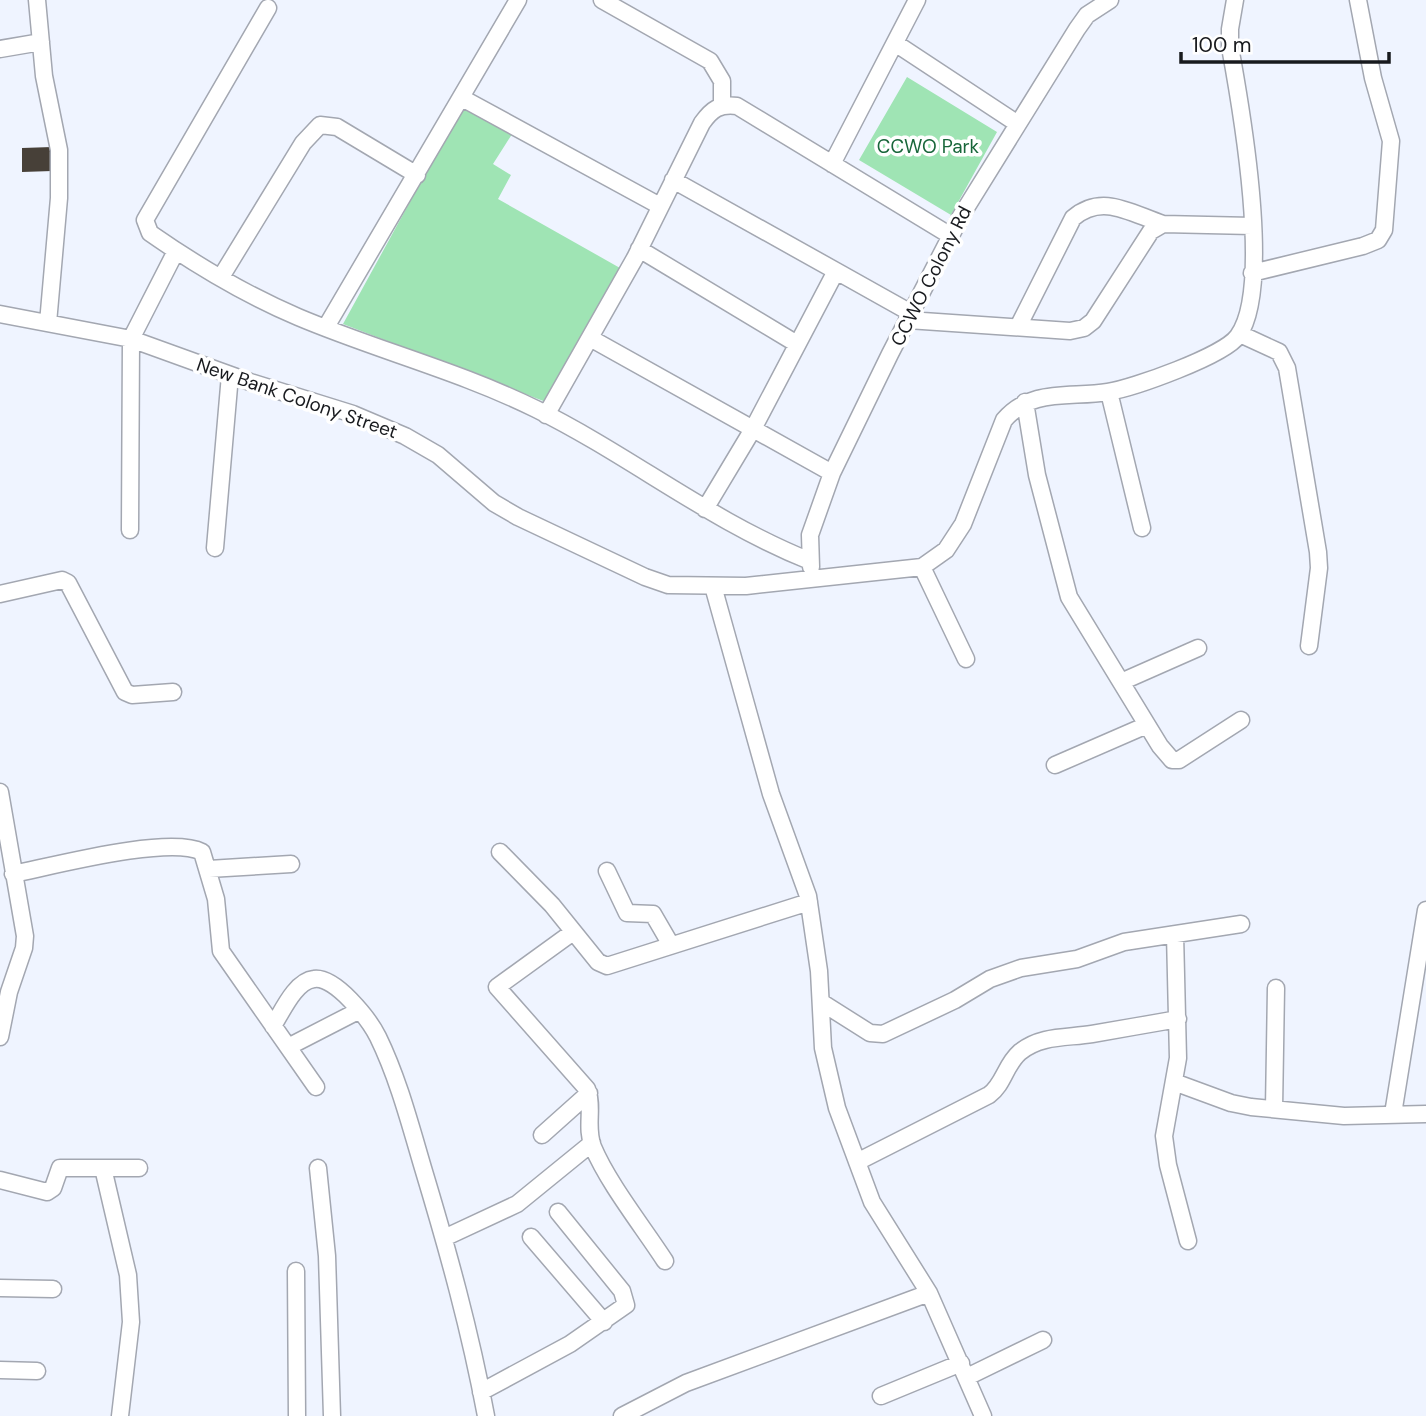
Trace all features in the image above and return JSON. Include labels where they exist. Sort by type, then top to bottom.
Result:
[{"type":"street","points":[[37,0],[44,76],[59,150],[60,174],[48,323]]},
{"type":"street","points":[[326,327],[518,0]]},
{"type":"street","points":[[602,0],[710,61],[722,81],[722,104]]},
{"type":"street","points":[[832,164],[917,0]]},
{"type":"street","points":[[966,659],[922,567],[946,550],[963,524],[1004,420],[1025,402],[1040,397],[1109,392],[1218,353],[1240,334],[1248,312],[1252,273],[1252,226],[1251,180],[1230,47],[1230,29],[1236,0]]},
{"type":"street","points":[[1252,273],[1363,246],[1378,240],[1384,230],[1391,141],[1373,78],[1358,0]]},
{"type":"street","name":"CCWO Colony Rd","points":[[813,580],[810,535],[832,473],[951,236],[1077,29],[1101,2]]},
{"type":"street","points":[[268,8],[145,220],[150,233],[221,277],[298,317],[480,385],[547,415],[741,531],[810,561]]},
{"type":"street","points":[[0,49],[41,42]]},
{"type":"street","points":[[895,43],[1018,124]]},
{"type":"street","points":[[462,98],[660,206]]},
{"type":"street","points":[[547,415],[639,249],[702,124],[710,112],[722,104],[737,106],[951,236]]},
{"type":"street","points":[[221,277],[303,143],[320,124],[337,127],[417,176]]},
{"type":"street","points":[[673,180],[835,271],[910,317],[1018,327],[1070,331],[1084,328],[1093,321],[1141,241],[1163,224]]},
{"type":"street","points":[[1018,327],[1073,218],[1085,207],[1100,203],[1163,224],[1252,226]]},
{"type":"street","points":[[639,249],[797,344]]},
{"type":"street","points":[[130,530],[131,339],[176,251]]},
{"type":"street","points":[[705,509],[753,429],[835,271]]},
{"type":"street","name":"New Bank Colony Street","points":[[0,314],[131,339],[230,375],[352,414],[405,436],[438,455],[494,503],[518,517],[645,577],[668,585],[713,586],[813,580],[922,567]]},
{"type":"street","points":[[1240,334],[1279,352],[1287,368],[1318,552],[1309,646]]},
{"type":"street","points":[[590,338],[832,473]]},
{"type":"street","points":[[215,548],[230,375]]},
{"type":"street","points":[[1109,392],[1142,528]]},
{"type":"street","points":[[1025,402],[1037,475],[1065,585],[1076,610],[1167,755],[1179,760],[1241,720]]},
{"type":"street","points":[[0,594],[62,580],[68,583],[125,692],[132,695],[173,692]]},
{"type":"street","points":[[713,586],[765,774],[809,902],[821,1002],[822,1048],[837,1108],[872,1202],[929,1293],[983,1416]]},
{"type":"street","points":[[1121,682],[1198,648]]},
{"type":"street","points":[[1055,765],[1147,725]]},
{"type":"street","points":[[0,792],[8,865],[24,948],[5,993],[0,1037]]},
{"type":"street","points":[[8,865],[171,847],[195,848],[202,852],[216,899],[221,951],[316,1087]]},
{"type":"street","points":[[500,852],[552,905],[598,962],[607,966],[809,902]]},
{"type":"street","points":[[209,869],[291,864]]},
{"type":"street","points":[[607,872],[623,908],[632,914],[653,914],[671,945]]},
{"type":"street","points":[[1393,1114],[1426,910]]},
{"type":"street","points":[[821,1002],[870,1033],[883,1034],[1004,974],[1077,959],[1124,942],[1241,924]]},
{"type":"street","points":[[573,932],[498,987],[581,1080],[589,1094],[588,1121],[592,1143],[665,1261]]},
{"type":"street","points":[[1175,934],[1178,1058],[1164,1136],[1165,1151],[1188,1241]]},
{"type":"street","points":[[273,1026],[293,995],[311,979],[335,984],[376,1034],[393,1073],[464,1306],[486,1416]]},
{"type":"street","points":[[1274,1109],[1276,988]]},
{"type":"street","points":[[288,1047],[358,1011]]},
{"type":"street","points":[[857,1162],[989,1095],[999,1088],[1012,1061],[1035,1043],[1070,1034],[1087,1034],[1178,1019]]},
{"type":"street","points":[[1174,1082],[1231,1103],[1274,1109],[1344,1116],[1426,1114]]},
{"type":"street","points":[[542,1135],[589,1094]]},
{"type":"street","points":[[444,1238],[517,1204],[592,1143]]},
{"type":"street","points":[[0,1180],[47,1192],[53,1188],[60,1168],[139,1168]]},
{"type":"street","points":[[103,1168],[128,1275],[131,1322],[120,1416]]},
{"type":"street","points":[[317,1168],[327,1256],[332,1416]]},
{"type":"street","points":[[481,1392],[570,1344],[626,1305],[625,1298],[558,1212]]},
{"type":"street","points":[[531,1237],[604,1322]]},
{"type":"street","points":[[296,1271],[297,1416]]},
{"type":"street","points":[[0,1288],[52,1289]]},
{"type":"street","points":[[622,1416],[686,1383],[929,1293]]},
{"type":"street","points":[[881,1396],[964,1370],[1043,1340]]},
{"type":"street","points":[[0,1370],[37,1371]]},
{"type":"green space","name":"CCWO Park","points":[[907,77],[997,132],[951,215],[859,160]]},
{"type":"green space","points":[[463,105],[514,131],[493,164],[511,175],[498,199],[620,268],[546,402],[343,324]]},
{"type":"building","points":[[52,147],[52,171],[22,172],[22,148]]}]
